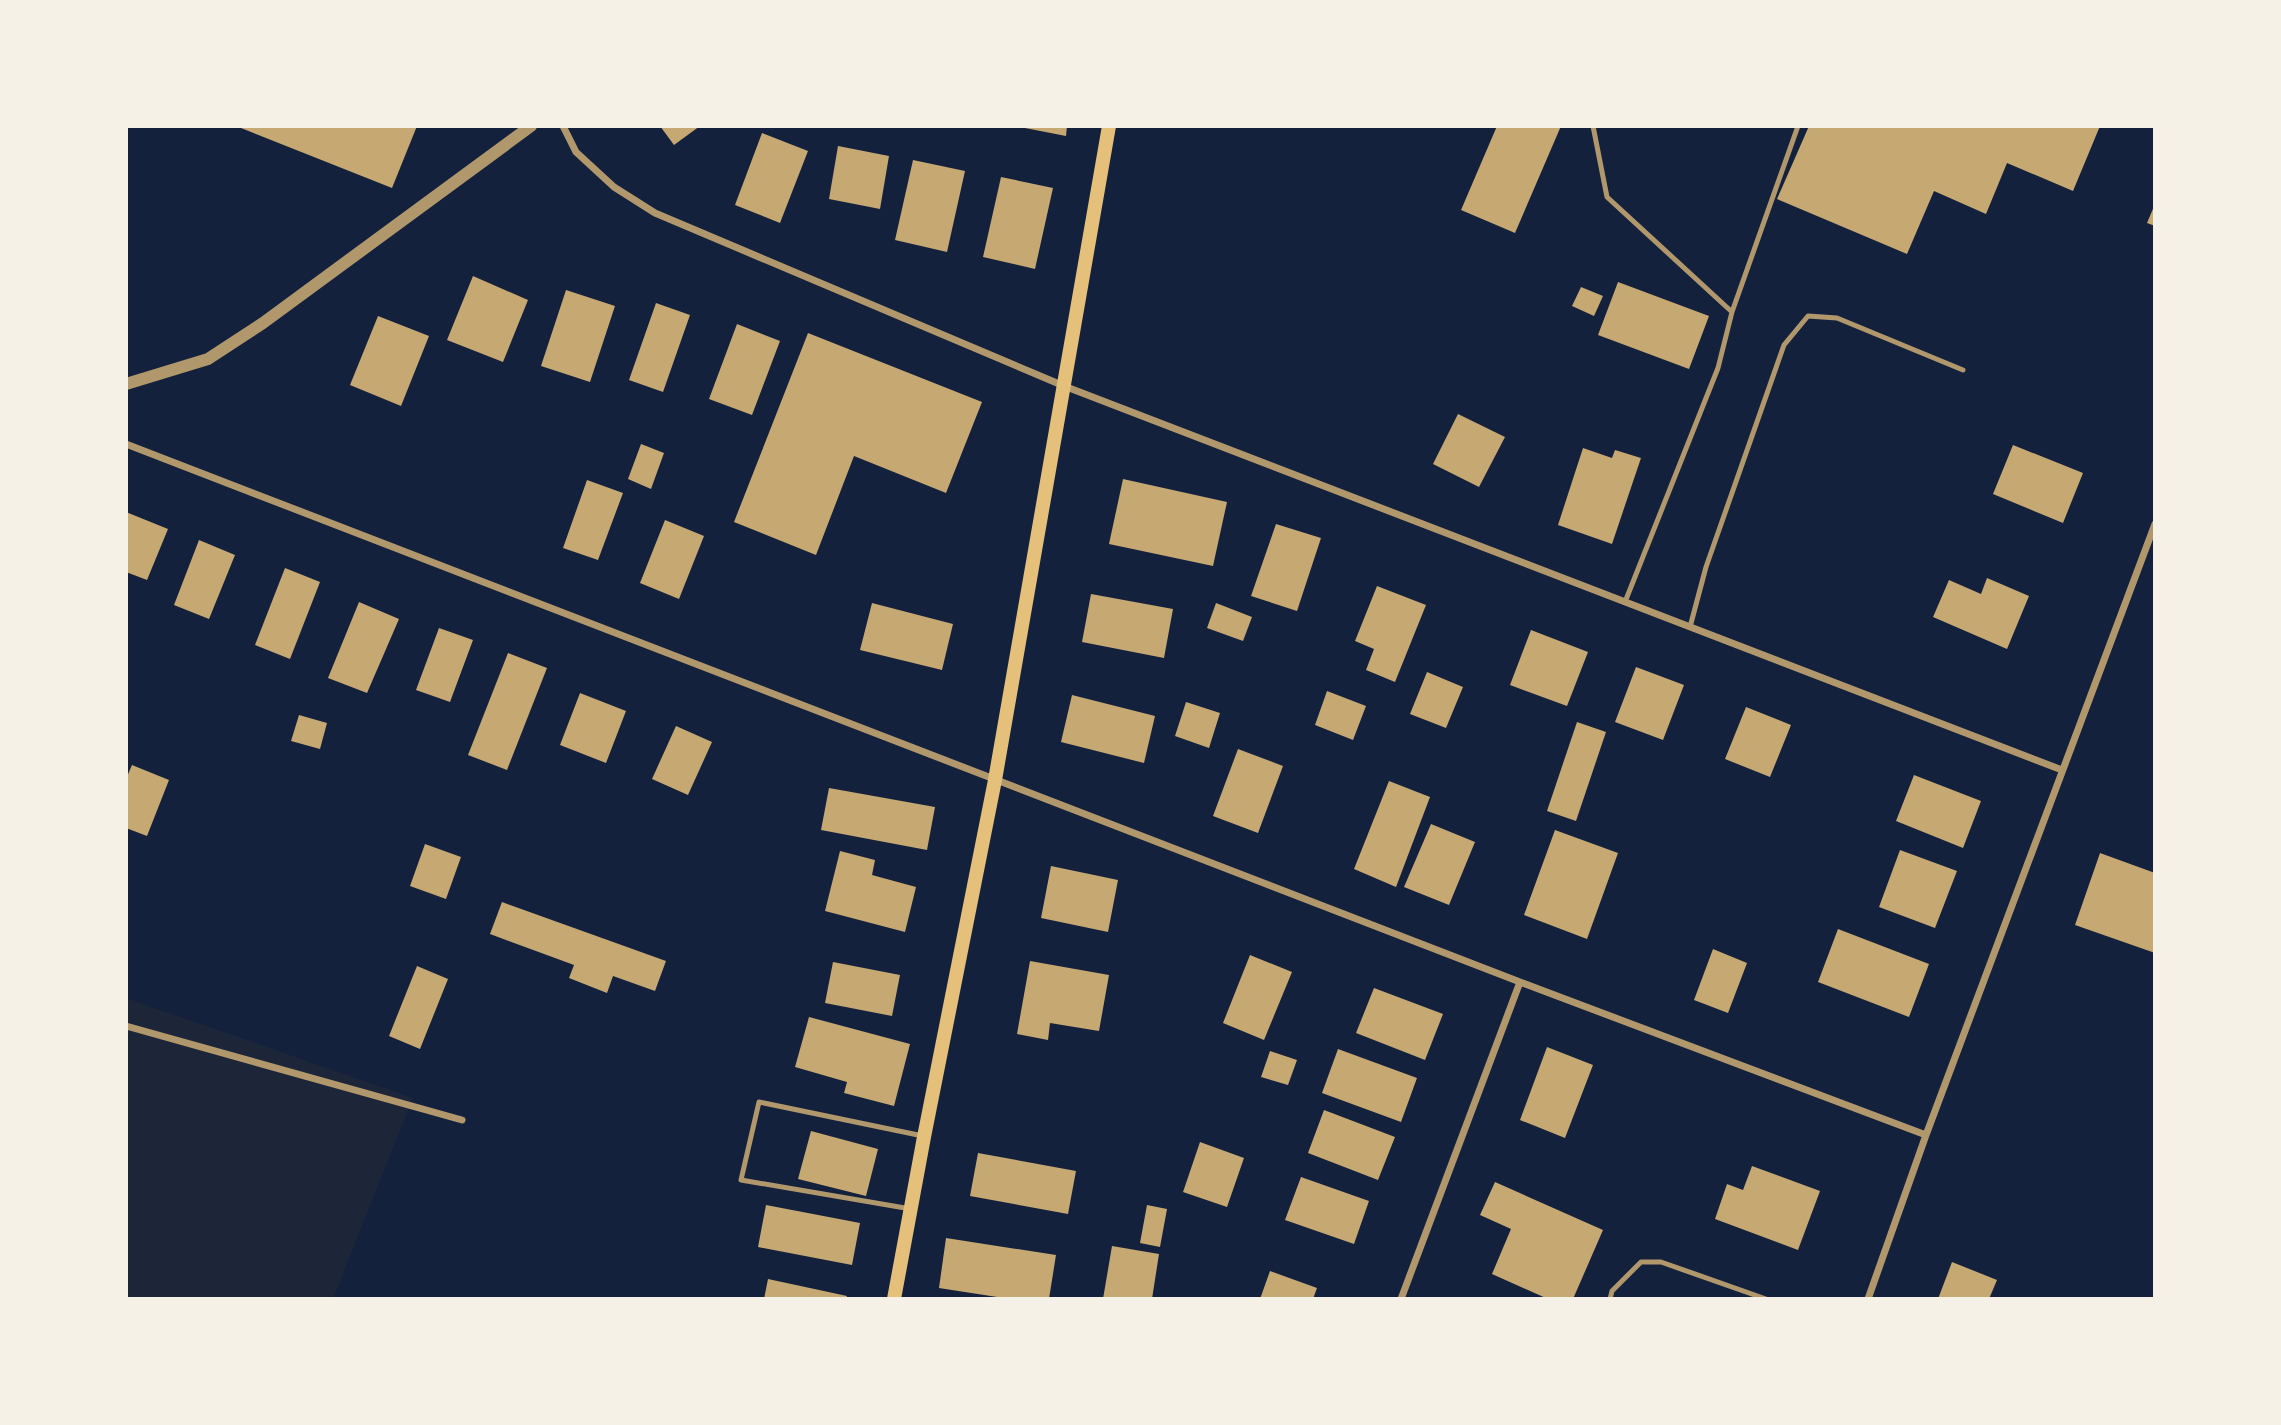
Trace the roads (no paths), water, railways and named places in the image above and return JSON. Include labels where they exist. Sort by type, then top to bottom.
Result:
[{"type":"main road","points":[[894,1299],[995,780],[1109,126]]},
{"type":"street","points":[[126,384],[208,359],[219,352],[263,323],[531,126]]},
{"type":"street","points":[[563,126],[576,152],[614,187],[655,213],[1064,386],[2062,770]]},
{"type":"street","points":[[126,444],[1520,982],[1926,1135]]},
{"type":"street","points":[[1868,1299],[1926,1135],[2155,524]]},
{"type":"street","points":[[1401,1299],[1520,982]]},
{"type":"street","points":[[126,1027],[463,1120]]},
{"type":"lane","points":[[1593,126],[1607,197],[1732,312]]},
{"type":"lane","points":[[1625,602],[1718,368],[1732,312],[1798,126]]},
{"type":"lane","points":[[1690,627],[1706,567],[1784,345],[1808,316],[1837,318],[1963,370]]},
{"type":"lane","points":[[911,1209],[741,1180],[759,1102],[924,1137]]},
{"type":"lane","points":[[1610,1299],[1612,1291],[1641,1262],[1661,1262],[1766,1299]]}]
